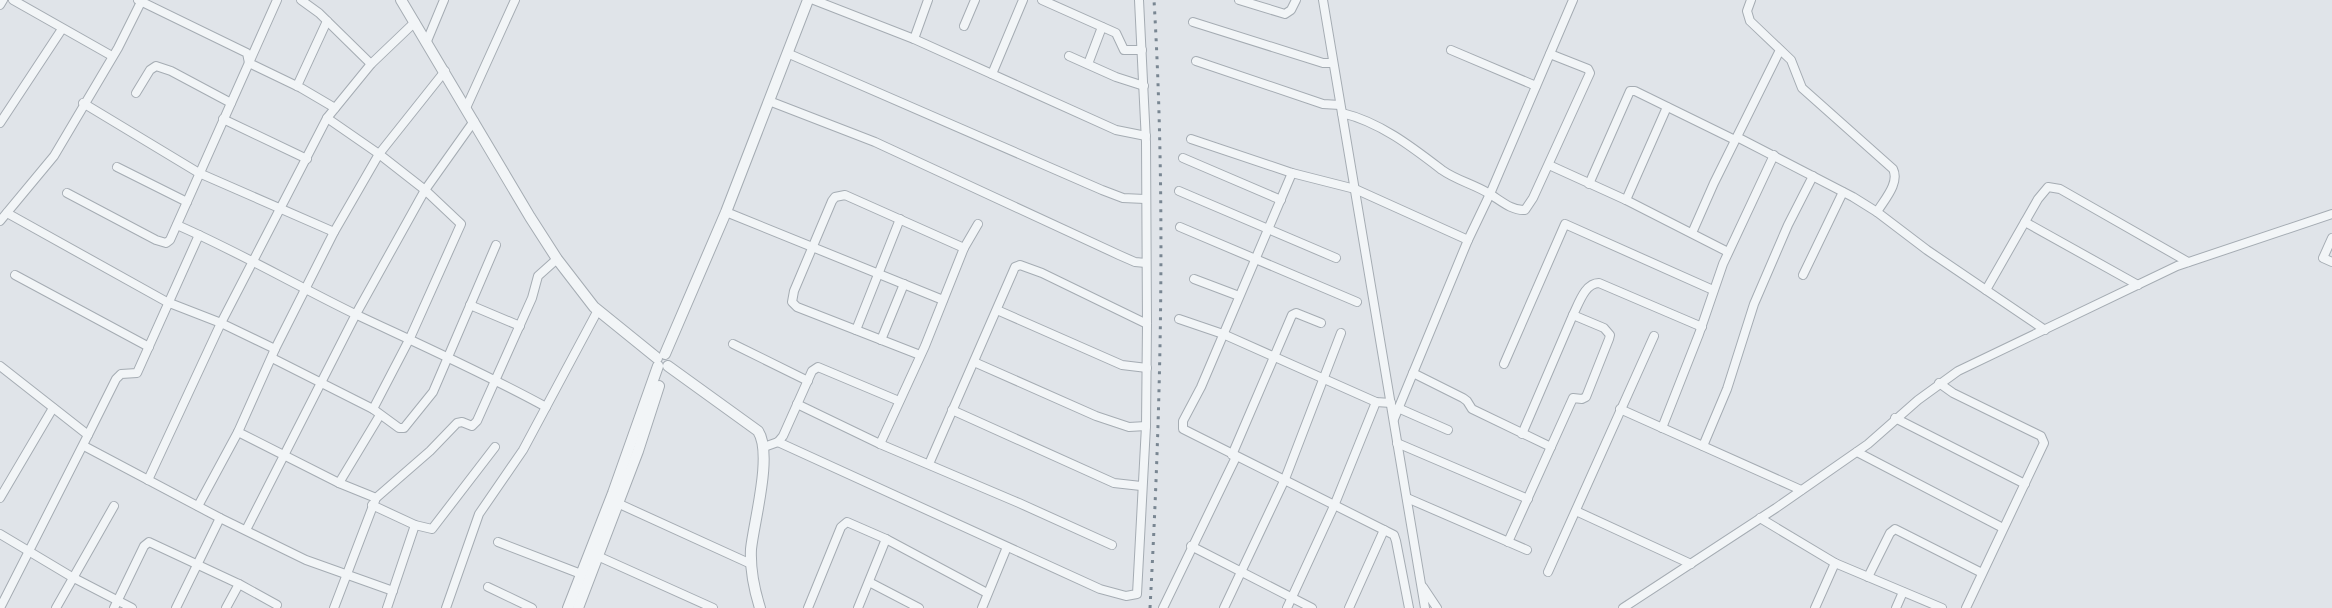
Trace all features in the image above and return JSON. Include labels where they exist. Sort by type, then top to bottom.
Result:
[{"type":"street","points":[[0,5],[3,0]]},
{"type":"street","points":[[13,0],[112,56]]},
{"type":"street","points":[[67,193],[162,243],[170,240],[276,0]]},
{"type":"street","points":[[301,0],[327,21],[371,64]]},
{"type":"street","points":[[401,0],[541,237],[598,310],[662,362],[758,431],[764,447],[751,564],[760,608]]},
{"type":"street","points":[[427,41],[444,0]]},
{"type":"street","points":[[466,108],[515,0]]},
{"type":"street","points":[[578,608],[614,501],[638,451],[662,362],[726,212],[808,0]]},
{"type":"street","points":[[814,0],[914,39],[1116,130],[1146,136]]},
{"type":"street","points":[[914,39],[928,0]]},
{"type":"street","points":[[964,26],[975,0]]},
{"type":"street","points":[[992,74],[1023,0]]},
{"type":"street","points":[[1042,0],[1118,35],[1124,50],[1142,50]]},
{"type":"street","points":[[778,442],[1100,589],[1136,596],[1139,587],[1148,324],[1146,136],[1138,0]]},
{"type":"street","points":[[1239,0],[1284,14],[1291,9],[1296,0]]},
{"type":"street","points":[[1323,0],[1329,63],[1387,404],[1394,419],[1425,608]]},
{"type":"street","points":[[1287,608],[1334,506],[1387,404],[1413,373],[1468,240],[1573,0]]},
{"type":"street","points":[[1751,0],[1747,11],[1750,21],[1794,65],[1802,88],[1893,169],[1896,176],[1893,185],[1877,213]]},
{"type":"street","points":[[0,221],[54,156],[112,56],[140,1],[247,53],[249,63]]},
{"type":"street","points":[[297,86],[327,21]]},
{"type":"street","points":[[148,480],[221,323],[327,118],[371,64],[415,22]]},
{"type":"street","points":[[1193,22],[1329,63]]},
{"type":"street","points":[[1088,64],[1102,27]]},
{"type":"street","points":[[0,123],[62,29]]},
{"type":"street","points":[[1451,50],[1536,86]]},
{"type":"street","points":[[1692,233],[1780,50]]},
{"type":"street","points":[[787,52],[1102,190],[1123,198],[1145,199]]},
{"type":"street","points":[[1196,62],[1338,107],[1424,154],[1442,170],[1490,194],[1512,208],[1525,210],[1549,165],[1590,73],[1588,69],[1550,54]]},
{"type":"street","points":[[1069,56],[1116,77],[1144,86]]},
{"type":"street","points":[[249,63],[297,86],[335,108]]},
{"type":"street","points":[[136,93],[150,70],[156,66],[171,71],[231,103]]},
{"type":"street","points":[[198,506],[238,432],[305,288],[334,232],[379,154],[445,71]]},
{"type":"street","points":[[1589,184],[1630,91],[1635,91],[1774,155],[1843,192],[1877,213],[2045,330]]},
{"type":"street","points":[[769,101],[874,142],[1119,255],[1135,262],[1146,263]]},
{"type":"street","points":[[83,104],[199,173],[334,232]]},
{"type":"street","points":[[1626,200],[1667,107]]},
{"type":"street","points":[[327,118],[425,190],[459,221],[461,226],[377,412],[339,483]]},
{"type":"street","points":[[223,119],[307,159]]},
{"type":"street","points":[[246,530],[356,314],[425,190],[474,121]]},
{"type":"street","points":[[1191,139],[1292,173],[1351,189],[1468,240]]},
{"type":"street","points":[[1662,428],[1728,252],[1774,155]]},
{"type":"street","points":[[1183,158],[1281,200]]},
{"type":"street","points":[[1549,165],[1626,200],[1728,252]]},
{"type":"street","points":[[117,167],[187,202]]},
{"type":"street","points":[[1292,173],[1257,259],[1182,426],[1184,431],[1285,479],[1394,535],[1408,608]]},
{"type":"street","points":[[1703,446],[1727,389],[1757,295],[1813,176]]},
{"type":"street","points":[[1986,290],[2043,191],[2052,187],[2188,262]]},
{"type":"street","points":[[1179,191],[1336,258]]},
{"type":"street","points":[[1803,275],[1843,192]]},
{"type":"street","points":[[921,355],[793,304],[792,297],[812,247],[832,201],[838,195],[845,195],[964,248]]},
{"type":"street","points":[[726,212],[944,300]]},
{"type":"street","points":[[7,213],[168,302],[221,323],[377,412],[399,428],[404,428],[433,392],[496,245]]},
{"type":"street","points":[[1623,608],[1760,519],[1857,452],[1939,382],[1958,371],[2188,262],[2332,214]]},
{"type":"street","points":[[856,330],[900,219]]},
{"type":"street","points":[[2025,222],[2138,285]]},
{"type":"street","points":[[880,444],[921,355],[964,248],[978,224]]},
{"type":"street","points":[[1504,364],[1565,224],[1713,290]]},
{"type":"street","points":[[177,225],[546,406]]},
{"type":"street","points":[[1180,227],[1357,302]]},
{"type":"street","points":[[0,608],[116,379],[121,374],[136,373],[199,235]]},
{"type":"street","points":[[2332,238],[2323,258],[2332,262]]},
{"type":"street","points":[[334,608],[345,573],[374,502],[457,423],[474,425],[520,326],[532,298],[538,276],[557,259]]},
{"type":"street","points":[[929,464],[1015,267],[1020,265],[1042,273],[1148,324]]},
{"type":"street","points":[[15,274],[149,347]]},
{"type":"street","points":[[1194,279],[1239,296]]},
{"type":"street","points":[[1522,434],[1574,315],[1588,288],[1596,282],[1701,327]]},
{"type":"street","points":[[881,340],[904,284]]},
{"type":"street","points":[[470,305],[520,326]]},
{"type":"street","points":[[446,608],[479,514],[523,450],[598,310]]},
{"type":"street","points":[[997,310],[1122,365],[1147,368]]},
{"type":"street","points":[[1163,608],[1234,456],[1292,315],[1296,313],[1321,323]]},
{"type":"street","points":[[1508,542],[1573,398],[1586,397],[1610,335],[1604,328],[1574,315]]},
{"type":"street","points":[[1179,319],[1222,334],[1323,380],[1449,430]]},
{"type":"street","points":[[1224,608],[1285,479],[1341,333]]},
{"type":"street","points":[[1548,572],[1654,336]]},
{"type":"street","points":[[733,344],[808,381]]},
{"type":"street","points":[[974,362],[1096,416],[1129,427],[1146,426]]},
{"type":"street","points":[[764,447],[778,442],[783,436],[812,371],[820,367],[898,401]]},
{"type":"street","points":[[1,368],[88,435]]},
{"type":"street","points":[[1413,373],[1463,398],[1472,410],[1551,447]]},
{"type":"street","points":[[1939,382],[1953,393],[2042,436],[2043,447],[1966,608]]},
{"type":"street","points":[[797,404],[880,444],[1112,545]]},
{"type":"street","points":[[0,498],[53,408]]},
{"type":"street","points":[[952,410],[1114,483],[1141,486]]},
{"type":"street","points":[[1620,410],[1801,490]]},
{"type":"street","points":[[1895,418],[2025,484]]},
{"type":"street","points":[[238,432],[339,483],[415,525],[432,529],[495,447]]},
{"type":"street","points":[[1397,443],[1528,499]]},
{"type":"street","points":[[84,446],[220,518],[306,560],[393,591]]},
{"type":"street","points":[[1857,452],[2003,528]]},
{"type":"street","points":[[1407,498],[1527,550]]},
{"type":"street","points":[[614,501],[751,564]]},
{"type":"street","points":[[56,608],[114,506]]},
{"type":"street","points":[[1576,511],[1691,564]]},
{"type":"street","points":[[176,608],[220,518]]},
{"type":"street","points":[[1760,519],[1835,563],[1942,608]]},
{"type":"street","points":[[808,608],[843,524],[850,522],[987,593]]},
{"type":"street","points":[[387,608],[415,525]]},
{"type":"street","points":[[1868,577],[1890,533],[1895,529],[1982,573]]},
{"type":"street","points":[[1349,608],[1384,530]]},
{"type":"street","points":[[0,534],[116,604],[132,608]]},
{"type":"street","points":[[858,608],[886,539]]},
{"type":"street","points":[[116,604],[146,543],[154,543],[277,605]]},
{"type":"street","points":[[498,543],[581,574]]},
{"type":"street","points":[[1191,546],[1312,608]]},
{"type":"street","points":[[982,608],[1007,547]]},
{"type":"street","points":[[568,608],[581,574],[594,555]]},
{"type":"street","points":[[594,555],[713,608]]},
{"type":"street","points":[[1815,608],[1835,563]]},
{"type":"street","points":[[869,582],[919,608]]},
{"type":"street","points":[[226,608],[239,584]]},
{"type":"street","points":[[488,587],[532,608]]},
{"type":"street","points":[[1422,587],[1437,608]]},
{"type":"street","points":[[1896,608],[1903,592]]},
{"type":"railway","points":[[1150,608],[1161,304],[1160,152],[1154,0]]}]
